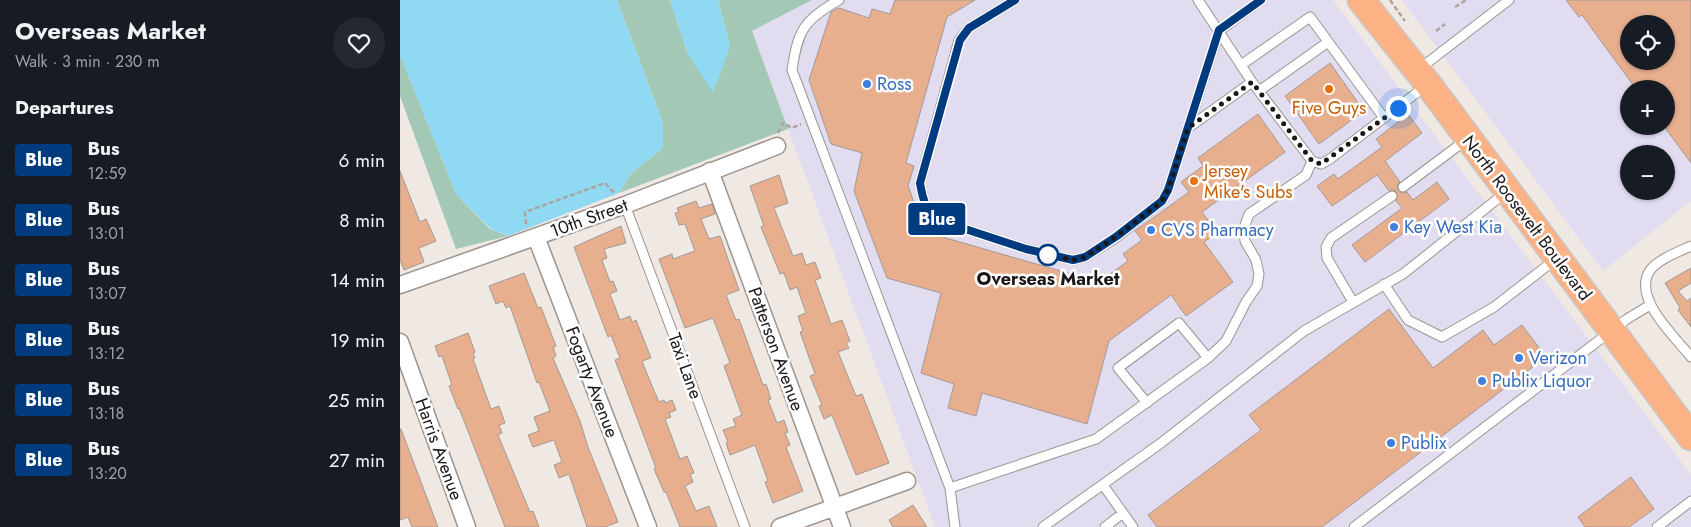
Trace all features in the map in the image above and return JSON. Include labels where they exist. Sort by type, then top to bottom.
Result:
[{"type":"main road","name":"North Roosevelt Boulevard","points":[[1361,0],[1468,138],[1691,437]]},
{"type":"street","name":"10th Street","points":[[400,285],[621,201],[777,146]]},
{"type":"street","name":"Patterson Avenue","points":[[710,171],[842,527]]},
{"type":"street","name":"Fogarty Avenue","points":[[532,234],[648,527]]},
{"type":"street","name":"Harris Avenue","points":[[400,342],[467,527]]},
{"type":"street","points":[[780,527],[907,481]]},
{"type":"lane","points":[[839,0],[809,20],[797,40],[792,70],[950,488],[955,527]]},
{"type":"lane","points":[[1015,0],[969,28],[960,40],[920,183],[924,203],[931,215],[941,221],[1041,253],[1073,260],[1085,257],[1117,236],[1162,201],[1168,190],[1219,30],[1261,0]]},
{"type":"lane","points":[[1198,0],[1259,92],[1312,161],[1321,164],[1384,118],[1422,78],[1509,0]]},
{"type":"lane","points":[[1241,65],[1310,17],[1384,118]]},
{"type":"lane","points":[[1259,92],[1328,42]]},
{"type":"lane","points":[[1188,128],[1252,82]]},
{"type":"lane","points":[[1404,187],[1468,138]]},
{"type":"lane","points":[[950,488],[1096,439],[1208,358],[1226,342],[1246,302],[1257,286],[1259,274],[1256,260],[1245,241],[1244,228],[1250,214],[1306,175],[1312,161]]},
{"type":"lane","points":[[1043,527],[1161,443],[1304,331],[1403,274],[1507,191]]},
{"type":"lane","points":[[1353,302],[1326,258],[1326,247],[1331,238],[1392,196]]},
{"type":"lane","name":"Taxi Lane","points":[[621,201],[745,527]]},
{"type":"lane","points":[[1691,246],[1661,260],[1651,269],[1645,280],[1645,290],[1650,305],[1691,357]]},
{"type":"lane","points":[[1384,284],[1408,320],[1442,337],[1494,307],[1557,259]]},
{"type":"lane","points":[[1354,527],[1628,319],[1650,305]]},
{"type":"lane","points":[[1147,403],[1118,368],[1179,323],[1208,358]]},
{"type":"lane","points":[[1103,484],[1133,527]]},
{"type":"lane","points":[[1657,527],[1691,500]]},
{"type":"lane","points":[[1105,527],[1123,513]]},
{"type":"path","points":[[1455,8],[1466,0]]},
{"type":"path","points":[[1436,31],[1445,24]]},
{"type":"path","points":[[777,146],[779,142],[778,132],[783,123],[792,128],[810,120]]},
{"type":"path","points":[[532,234],[525,212],[551,202],[605,183],[621,201]]},
{"type":"shaded area","points":[[812,0],[1333,0],[1691,475],[1691,527],[935,527],[752,31]]},
{"type":"shaded area","points":[[1402,0],[1691,0],[1691,201],[1603,271]]},
{"type":"green space","points":[[617,0],[670,0],[688,54],[730,46],[718,0],[812,0],[752,31],[788,129],[619,193],[631,173],[663,148],[663,123]]},
{"type":"green space","points":[[400,55],[456,194],[490,229],[508,236],[456,249],[400,96]]},
{"type":"water","points":[[400,0],[617,0],[663,123],[663,148],[631,173],[619,193],[508,236],[491,229],[456,194],[400,55]]},
{"type":"water","points":[[670,0],[718,0],[730,46],[713,93],[688,54]]},
{"type":"building","points":[[895,0],[975,0],[947,17],[906,163],[914,166],[908,186],[925,232],[1099,282],[1128,261],[1123,254],[1142,240],[1135,231],[1189,192],[1181,182],[1203,166],[1198,158],[1258,114],[1285,152],[1202,212],[1217,233],[1204,242],[1233,282],[1186,316],[1171,295],[1109,341],[1087,424],[982,393],[976,416],[948,408],[954,384],[921,373],[941,293],[887,278],[854,191],[862,153],[831,144],[809,80],[831,12],[839,8],[869,18],[872,9],[890,14]]},
{"type":"building","points":[[1566,0],[1691,0],[1691,163],[1670,135],[1675,135],[1675,80],[1629,80],[1622,70],[1675,70],[1675,15],[1620,15],[1620,67],[1582,15],[1579,17]]},
{"type":"building","points":[[1330,63],[1364,111],[1319,144],[1285,96]]},
{"type":"building","points":[[1408,114],[1422,133],[1385,161],[1400,182],[1397,185],[1398,190],[1403,193],[1407,192],[1413,200],[1437,182],[1449,199],[1365,262],[1352,245],[1402,208],[1396,201],[1397,193],[1394,190],[1389,191],[1377,175],[1332,206],[1317,186],[1334,174],[1338,179],[1382,147],[1376,139]]},
{"type":"building","points":[[400,171],[420,222],[426,219],[436,241],[419,248],[424,262],[404,270],[400,260]]},
{"type":"building","points":[[779,175],[788,203],[774,208],[793,256],[802,253],[806,265],[815,262],[821,278],[815,280],[831,324],[842,320],[850,341],[846,343],[849,348],[838,352],[856,396],[862,394],[889,463],[856,475],[832,415],[824,419],[819,406],[822,405],[810,376],[815,374],[800,332],[803,331],[798,316],[806,313],[797,287],[790,290],[784,273],[780,274],[761,227],[764,226],[750,186]]},
{"type":"building","points":[[696,201],[699,208],[712,204],[715,214],[701,219],[709,239],[720,236],[739,290],[726,295],[736,320],[739,319],[763,385],[766,384],[771,399],[768,400],[777,423],[784,420],[788,432],[785,433],[790,445],[786,447],[803,491],[773,503],[765,482],[768,481],[755,445],[730,455],[726,443],[728,442],[723,430],[736,426],[733,419],[742,415],[724,366],[730,363],[713,318],[685,328],[659,259],[672,254],[673,259],[695,251],[685,224],[679,225],[675,213],[679,212],[677,208]]},
{"type":"building","points":[[621,226],[626,243],[604,249],[607,258],[602,260],[610,282],[613,281],[617,291],[610,294],[620,320],[630,316],[632,322],[636,320],[651,358],[642,361],[659,402],[664,400],[665,403],[672,400],[676,410],[669,413],[671,417],[665,419],[680,459],[687,456],[694,473],[690,474],[693,482],[685,486],[696,511],[709,506],[717,527],[680,527],[666,492],[664,492],[654,469],[656,468],[615,360],[620,358],[611,335],[608,337],[574,247]]},
{"type":"building","points":[[1691,268],[1691,283],[1678,291],[1687,301],[1691,298],[1691,327],[1678,310],[1680,308],[1665,283]]},
{"type":"building","points":[[524,273],[538,308],[541,307],[556,346],[553,347],[556,356],[553,358],[580,421],[588,447],[618,522],[605,527],[587,527],[569,474],[559,478],[554,465],[562,462],[554,440],[533,447],[528,435],[539,431],[534,417],[550,411],[539,382],[537,383],[510,306],[506,308],[503,301],[496,304],[489,286]]},
{"type":"building","points":[[1389,309],[1433,368],[1483,330],[1494,345],[1522,325],[1546,357],[1322,527],[1157,527],[1148,515],[1261,430],[1249,415]]},
{"type":"building","points":[[468,333],[475,352],[473,353],[475,358],[473,359],[491,409],[499,406],[505,423],[499,425],[502,433],[498,435],[530,512],[533,511],[539,527],[505,527],[449,386],[452,385],[442,356],[439,357],[435,346]]},
{"type":"building","points":[[400,429],[438,527],[412,527],[408,517],[400,520]]},
{"type":"building","points":[[1631,477],[1654,509],[1629,527],[1585,527],[1578,517]]},
{"type":"building","points":[[913,505],[927,527],[893,527],[889,520]]},
{"type":"bus line","name":"Blue","points":[[1015,0],[969,28],[960,40],[920,183],[924,203],[931,215],[941,221],[1026,249],[1073,260],[1085,257],[1117,236],[1162,201],[1168,190],[1219,30],[1261,0]]},
{"type":"place","name":"Ross","points":[[867,84]]},
{"type":"place","name":"Five Guys","points":[[1329,89]]},
{"type":"place","name":"Jersey Mike's Subs","points":[[1194,181]]},
{"type":"place","name":"Key West Kia","points":[[1394,227]]},
{"type":"place","name":"CVS Pharmacy","points":[[1151,230]]},
{"type":"place","name":"Overseas Market","points":[[1048,255]]},
{"type":"place","name":"Verizon","points":[[1519,358]]},
{"type":"place","name":"Publix Liquor","points":[[1482,381]]},
{"type":"place","name":"Publix","points":[[1391,443]]},
{"type":"route","points":[[1048,255],[1073,260],[1085,257],[1117,236],[1162,201],[1168,190],[1188,128],[1252,82],[1312,161],[1321,164],[1398,108]]}]
